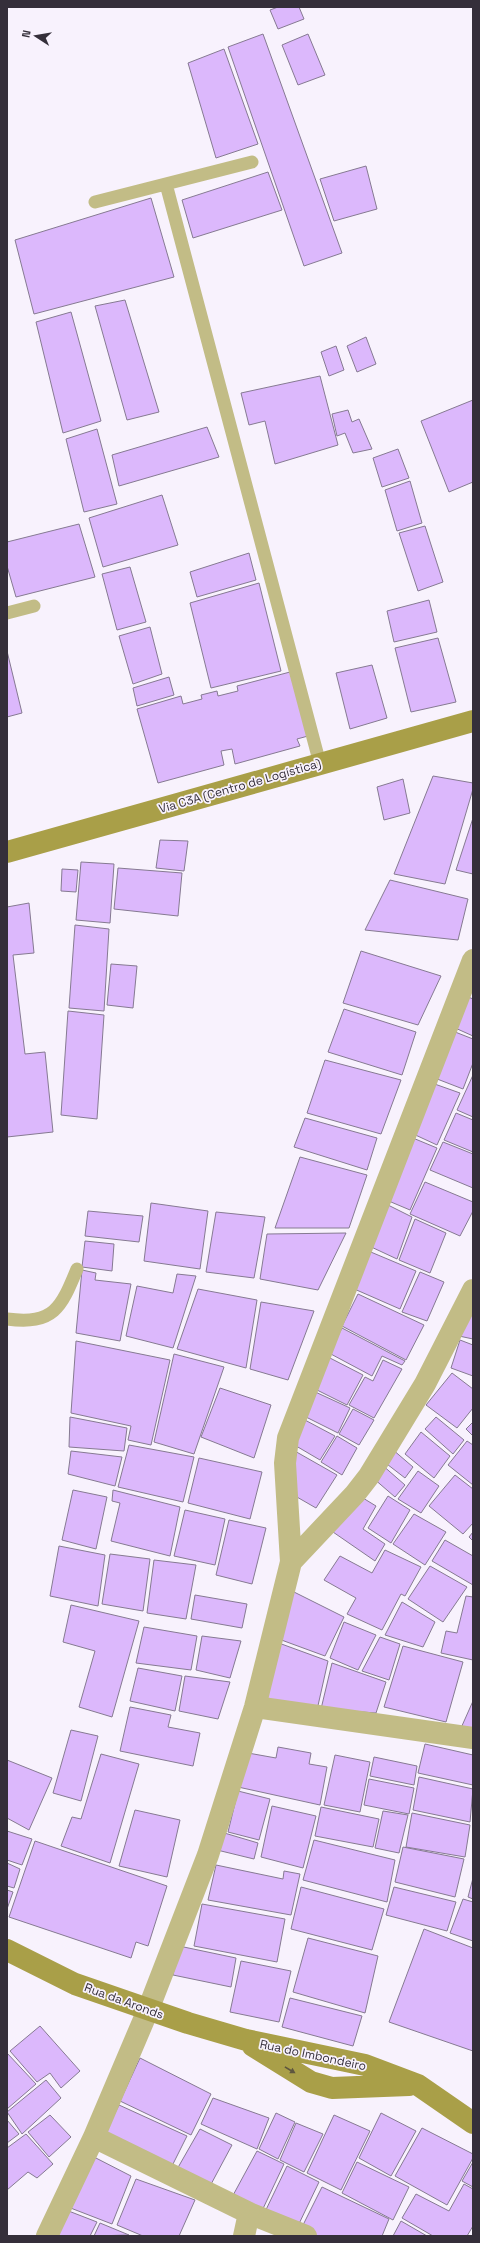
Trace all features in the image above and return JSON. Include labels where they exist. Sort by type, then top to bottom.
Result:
[{"type":"street","name":"Via C3A (Centro de Logística)","points":[[7,852],[473,721]]},
{"type":"street","points":[[47,2236],[94,2137],[148,2010],[208,1855],[255,1707],[291,1562],[285,1463],[288,1438],[473,960]]},
{"type":"street","points":[[291,1562],[369,1476],[428,1378],[473,1290]]},
{"type":"street","points":[[255,1707],[473,1738]]},
{"type":"street","name":"Rua da Aronds","points":[[7,1950],[76,1984],[148,2010],[246,2040]]},
{"type":"street","name":"Rua do Imbondeiro","points":[[246,2040],[311,2082],[332,2088],[418,2085]]},
{"type":"street","name":"Rua do Imbondeiro","points":[[246,2040],[365,2065],[418,2085],[473,2123]]},
{"type":"street","points":[[94,2137],[249,2213],[306,2236]]},
{"type":"street","points":[[244,2236],[249,2213]]},
{"type":"lane","points":[[95,202],[252,162]]},
{"type":"lane","points":[[166,184],[320,764]]},
{"type":"lane","points":[[7,613],[34,606]]},
{"type":"lane","points":[[7,1319],[24,1321],[55,1312],[66,1296],[77,1269]]},
{"type":"building","points":[[278,7],[299,7],[304,19],[278,29],[270,10]]},
{"type":"building","points":[[263,34],[342,253],[304,266],[228,47]]},
{"type":"building","points":[[308,34],[325,75],[298,85],[282,45]]},
{"type":"building","points":[[224,49],[258,144],[216,158],[188,63]]},
{"type":"building","points":[[366,166],[377,209],[334,221],[320,179]]},
{"type":"building","points":[[268,172],[282,210],[193,238],[182,200]]},
{"type":"building","points":[[151,198],[174,277],[34,314],[15,240]]},
{"type":"building","points":[[125,300],[159,412],[127,420],[95,306]]},
{"type":"building","points":[[71,312],[101,421],[63,433],[36,322]]},
{"type":"building","points":[[366,337],[376,364],[357,372],[347,346]]},
{"type":"building","points":[[336,346],[344,370],[329,376],[321,352]]},
{"type":"building","points":[[320,376],[338,445],[275,464],[265,421],[249,425],[241,393]]},
{"type":"building","points":[[473,400],[473,482],[449,492],[421,421]]},
{"type":"building","points":[[348,410],[352,422],[359,419],[372,449],[353,453],[345,433],[337,436],[332,414]]},
{"type":"building","points":[[207,427],[219,457],[119,486],[112,455]]},
{"type":"building","points":[[97,429],[117,504],[84,512],[66,439]]},
{"type":"building","points":[[398,449],[409,478],[382,487],[373,458]]},
{"type":"building","points":[[410,481],[422,523],[397,531],[385,490]]},
{"type":"building","points":[[162,495],[178,545],[103,567],[89,518]]},
{"type":"building","points":[[79,524],[95,577],[16,597],[7,566],[7,542]]},
{"type":"building","points":[[425,526],[443,582],[418,591],[399,533]]},
{"type":"building","points":[[249,553],[256,580],[197,597],[190,572]]},
{"type":"building","points":[[130,567],[146,622],[117,630],[102,574]]},
{"type":"building","points":[[259,583],[281,671],[211,688],[190,603]]},
{"type":"building","points":[[429,600],[437,632],[394,642],[387,611]]},
{"type":"building","points":[[150,627],[162,674],[133,684],[119,636]]},
{"type":"building","points":[[438,638],[456,702],[411,712],[395,648]]},
{"type":"building","points":[[7,651],[22,713],[7,717]]},
{"type":"building","points":[[372,665],[387,718],[350,729],[336,673]]},
{"type":"building","points":[[290,672],[308,736],[297,739],[300,746],[235,764],[232,749],[221,751],[224,765],[158,783],[137,709],[181,696],[183,704],[202,699],[201,695],[217,691],[218,696],[238,691],[237,686]]},
{"type":"building","points":[[169,677],[174,695],[137,706],[133,688]]},
{"type":"building","points":[[433,776],[473,783],[473,789],[445,884],[394,874]]},
{"type":"building","points":[[403,779],[410,813],[384,820],[377,787]]},
{"type":"building","points":[[473,818],[473,874],[456,870]]},
{"type":"building","points":[[160,840],[188,841],[184,871],[156,868]]},
{"type":"building","points":[[81,862],[114,864],[110,923],[76,920]]},
{"type":"building","points":[[118,868],[182,873],[178,916],[114,909]]},
{"type":"building","points":[[62,869],[78,870],[76,892],[61,891]]},
{"type":"building","points":[[390,880],[468,899],[458,940],[365,930]]},
{"type":"building","points":[[29,903],[34,953],[13,955],[25,1054],[45,1052],[53,1132],[7,1137],[7,907]]},
{"type":"building","points":[[75,925],[109,929],[104,1011],[69,1008]]},
{"type":"building","points":[[361,951],[441,976],[418,1025],[343,1003]]},
{"type":"building","points":[[111,964],[137,966],[133,1008],[107,1005]]},
{"type":"building","points":[[466,996],[473,999],[473,1036],[453,1027]]},
{"type":"building","points":[[344,1009],[416,1032],[402,1075],[328,1052]]},
{"type":"building","points":[[68,1011],[104,1015],[97,1119],[61,1115]]},
{"type":"building","points":[[450,1030],[473,1039],[473,1063],[463,1089],[432,1077]]},
{"type":"building","points":[[325,1060],[401,1080],[381,1134],[307,1113]]},
{"type":"building","points":[[473,1075],[473,1117],[457,1110]]},
{"type":"building","points":[[429,1082],[460,1093],[437,1145],[409,1132]]},
{"type":"building","points":[[456,1113],[473,1120],[473,1152],[444,1140]]},
{"type":"building","points":[[305,1118],[377,1138],[367,1170],[294,1147]]},
{"type":"building","points":[[408,1136],[437,1148],[410,1210],[384,1199]]},
{"type":"building","points":[[443,1142],[473,1154],[473,1188],[430,1170]]},
{"type":"building","points":[[300,1157],[367,1175],[349,1228],[275,1228]]},
{"type":"building","points":[[425,1182],[473,1202],[473,1211],[460,1236],[410,1214]]},
{"type":"building","points":[[382,1202],[412,1217],[397,1259],[367,1245]]},
{"type":"building","points":[[151,1203],[208,1211],[200,1269],[144,1261]]},
{"type":"building","points":[[88,1211],[143,1216],[139,1242],[85,1236]]},
{"type":"building","points":[[216,1212],[265,1217],[254,1278],[206,1272]]},
{"type":"building","points":[[415,1219],[446,1233],[430,1273],[399,1260]]},
{"type":"building","points":[[346,1233],[318,1290],[260,1279],[267,1234]]},
{"type":"building","points":[[85,1241],[114,1244],[112,1271],[82,1267]]},
{"type":"building","points":[[366,1250],[416,1271],[400,1309],[352,1288]]},
{"type":"building","points":[[82,1270],[96,1273],[95,1280],[131,1284],[120,1341],[76,1333]]},
{"type":"building","points":[[420,1272],[444,1282],[427,1321],[402,1312]]},
{"type":"building","points":[[177,1274],[196,1276],[173,1348],[126,1336],[137,1286],[173,1293]]},
{"type":"building","points":[[198,1289],[257,1300],[246,1368],[177,1349]]},
{"type":"building","points":[[358,1294],[424,1325],[406,1360],[342,1326]]},
{"type":"building","points":[[261,1302],[314,1311],[288,1380],[250,1369]]},
{"type":"building","points":[[473,1303],[473,1339],[459,1336]]},
{"type":"building","points":[[342,1328],[405,1361],[402,1365],[382,1356],[372,1376],[329,1353]]},
{"type":"building","points":[[460,1340],[473,1345],[473,1376],[451,1368]]},
{"type":"building","points":[[76,1341],[170,1360],[151,1445],[128,1440],[131,1426],[71,1413]]},
{"type":"building","points":[[174,1354],[224,1367],[194,1454],[154,1442]]},
{"type":"building","points":[[328,1357],[363,1375],[347,1405],[311,1387]]},
{"type":"building","points":[[383,1360],[402,1369],[374,1418],[349,1405],[365,1377],[373,1381]]},
{"type":"building","points":[[452,1373],[473,1389],[473,1408],[457,1428],[426,1405]]},
{"type":"building","points":[[220,1388],[271,1405],[254,1458],[201,1437]]},
{"type":"building","points":[[311,1390],[350,1408],[338,1433],[300,1414]]},
{"type":"building","points":[[353,1409],[374,1420],[359,1445],[339,1434]]},
{"type":"building","points":[[70,1417],[127,1428],[124,1451],[69,1447]]},
{"type":"building","points":[[436,1417],[464,1440],[453,1454],[425,1429]]},
{"type":"building","points":[[303,1419],[335,1436],[320,1460],[291,1443]]},
{"type":"building","points":[[473,1422],[473,1436],[466,1429]]},
{"type":"building","points":[[421,1432],[450,1456],[434,1478],[405,1454]]},
{"type":"building","points":[[337,1436],[357,1448],[342,1475],[321,1462]]},
{"type":"building","points":[[467,1441],[473,1445],[473,1485],[448,1465]]},
{"type":"building","points":[[129,1445],[194,1457],[183,1502],[118,1487]]},
{"type":"building","points":[[392,1449],[413,1467],[405,1478],[383,1461]]},
{"type":"building","points":[[293,1450],[337,1475],[316,1508],[290,1493]]},
{"type":"building","points":[[71,1451],[122,1457],[115,1486],[68,1474]]},
{"type":"building","points":[[199,1458],[262,1472],[250,1519],[188,1503]]},
{"type":"building","points":[[381,1464],[405,1485],[395,1497],[373,1478]]},
{"type":"building","points":[[418,1471],[439,1486],[421,1513],[398,1499]]},
{"type":"building","points":[[455,1475],[473,1489],[473,1523],[463,1534],[429,1506]]},
{"type":"building","points":[[73,1490],[107,1497],[96,1549],[62,1540]]},
{"type":"building","points":[[113,1490],[180,1507],[170,1556],[111,1541],[120,1503],[112,1501]]},
{"type":"building","points":[[358,1495],[376,1506],[363,1529],[385,1544],[375,1561],[333,1532]]},
{"type":"building","points":[[388,1496],[410,1510],[391,1543],[368,1528]]},
{"type":"building","points":[[185,1510],[225,1519],[215,1565],[174,1556]]},
{"type":"building","points":[[414,1514],[446,1532],[425,1565],[393,1544]]},
{"type":"building","points":[[229,1520],[266,1528],[252,1584],[216,1575]]},
{"type":"building","points":[[473,1532],[473,1541],[469,1537]]},
{"type":"building","points":[[445,1540],[473,1556],[473,1585],[432,1561]]},
{"type":"building","points":[[59,1546],[105,1555],[98,1606],[50,1596]]},
{"type":"building","points":[[385,1550],[421,1567],[405,1596],[401,1594],[382,1630],[347,1614],[356,1598],[324,1580],[340,1556],[372,1573]]},
{"type":"building","points":[[110,1554],[150,1559],[143,1611],[102,1604]]},
{"type":"building","points":[[154,1560],[196,1565],[186,1619],[147,1613]]},
{"type":"building","points":[[430,1566],[467,1587],[443,1622],[408,1599]]},
{"type":"building","points":[[288,1589],[344,1617],[325,1656],[276,1638]]},
{"type":"building","points":[[195,1595],[247,1604],[242,1628],[191,1619]]},
{"type":"building","points":[[466,1596],[473,1597],[473,1660],[441,1653],[446,1631],[457,1633]]},
{"type":"building","points":[[402,1602],[435,1622],[423,1647],[385,1635]]},
{"type":"building","points":[[71,1605],[139,1621],[112,1717],[79,1707],[95,1651],[63,1642]]},
{"type":"building","points":[[344,1622],[376,1635],[358,1670],[330,1658]]},
{"type":"building","points":[[144,1627],[197,1636],[191,1670],[136,1663]]},
{"type":"building","points":[[202,1636],[241,1641],[230,1678],[196,1670]]},
{"type":"building","points":[[380,1637],[400,1644],[389,1680],[362,1671]]},
{"type":"building","points":[[276,1642],[328,1661],[317,1710],[261,1701]]},
{"type":"building","points":[[403,1646],[463,1662],[446,1722],[384,1707]]},
{"type":"building","points":[[332,1663],[386,1682],[376,1713],[321,1709]]},
{"type":"building","points":[[138,1668],[182,1676],[175,1711],[130,1701]]},
{"type":"building","points":[[185,1676],[230,1682],[218,1719],[179,1711]]},
{"type":"building","points":[[473,1701],[473,1730],[461,1728]]},
{"type":"building","points":[[130,1707],[171,1715],[168,1727],[200,1733],[193,1766],[120,1751]]},
{"type":"building","points":[[71,1730],[98,1736],[81,1801],[53,1793]]},
{"type":"building","points":[[425,1744],[473,1755],[473,1785],[418,1773]]},
{"type":"building","points":[[278,1747],[311,1753],[309,1764],[327,1767],[320,1805],[238,1787],[248,1753],[276,1758]]},
{"type":"building","points":[[101,1754],[139,1764],[110,1863],[61,1846],[72,1817],[81,1819]]},
{"type":"building","points":[[335,1755],[370,1762],[360,1812],[324,1805]]},
{"type":"building","points":[[374,1757],[417,1766],[414,1785],[370,1776]]},
{"type":"building","points":[[7,1760],[52,1778],[29,1830],[7,1818]]},
{"type":"building","points":[[419,1777],[473,1789],[470,1822],[413,1810]]},
{"type":"building","points":[[369,1779],[414,1788],[409,1814],[364,1805]]},
{"type":"building","points":[[238,1791],[270,1799],[259,1840],[228,1832]]},
{"type":"building","points":[[272,1806],[316,1816],[303,1868],[261,1857]]},
{"type":"building","points":[[321,1807],[379,1819],[373,1847],[315,1836]]},
{"type":"building","points":[[135,1810],[180,1820],[167,1877],[119,1866]]},
{"type":"building","points":[[383,1811],[408,1815],[399,1853],[375,1848]]},
{"type":"building","points":[[412,1813],[470,1825],[465,1857],[406,1847]]},
{"type":"building","points":[[7,1831],[32,1839],[22,1865],[7,1860]]},
{"type":"building","points":[[221,1832],[258,1843],[254,1859],[217,1850]]},
{"type":"building","points":[[314,1840],[395,1860],[387,1902],[303,1880]]},
{"type":"building","points":[[35,1841],[167,1886],[148,1946],[136,1942],[131,1958],[9,1917]]},
{"type":"building","points":[[403,1847],[464,1859],[455,1897],[395,1882]]},
{"type":"building","points":[[7,1863],[20,1869],[14,1888],[7,1886]]},
{"type":"building","points":[[216,1865],[283,1879],[284,1871],[300,1874],[291,1915],[208,1900]]},
{"type":"building","points":[[473,1878],[473,1899],[468,1897]]},
{"type":"building","points":[[301,1887],[384,1909],[372,1950],[291,1929]]},
{"type":"building","points":[[394,1887],[456,1902],[447,1931],[386,1915]]},
{"type":"building","points":[[7,1890],[13,1892],[7,1909]]},
{"type":"building","points":[[463,1899],[473,1902],[473,1941],[450,1933]]},
{"type":"building","points":[[202,1904],[285,1919],[277,1962],[194,1946]]},
{"type":"building","points":[[424,1929],[473,1948],[473,2051],[389,2022]]},
{"type":"building","points":[[308,1938],[378,1956],[365,2013],[293,1992]]},
{"type":"building","points":[[179,1946],[236,1958],[231,1987],[173,1975]]},
{"type":"building","points":[[241,1961],[291,1971],[279,2022],[230,2012]]},
{"type":"building","points":[[290,1998],[362,2016],[353,2046],[282,2027]]},
{"type":"building","points":[[40,2026],[80,2071],[61,2088],[50,2073],[37,2082],[10,2051]]},
{"type":"building","points":[[7,2053],[36,2084],[7,2109]]},
{"type":"building","points":[[140,2058],[211,2094],[191,2135],[120,2101]]},
{"type":"building","points":[[46,2080],[61,2098],[22,2134],[7,2112]]},
{"type":"building","points":[[213,2098],[269,2118],[257,2149],[201,2124]]},
{"type":"building","points":[[119,2105],[187,2136],[171,2168],[103,2136]]},
{"type":"building","points":[[276,2113],[295,2122],[278,2159],[259,2149]]},
{"type":"building","points":[[381,2113],[416,2131],[391,2176],[359,2158]]},
{"type":"building","points":[[50,2115],[71,2137],[49,2157],[28,2132]]},
{"type":"building","points":[[334,2115],[370,2131],[341,2190],[307,2173]]},
{"type":"building","points":[[7,2120],[19,2134],[7,2143]]},
{"type":"building","points":[[296,2123],[323,2134],[304,2172],[280,2160]]},
{"type":"building","points":[[422,2128],[473,2154],[473,2158],[447,2205],[395,2176]]},
{"type":"building","points":[[200,2129],[232,2145],[209,2188],[176,2171]]},
{"type":"building","points":[[26,2134],[53,2164],[37,2178],[28,2172],[7,2190],[7,2148]]},
{"type":"building","points":[[257,2151],[284,2164],[260,2215],[231,2199]]},
{"type":"building","points":[[92,2156],[131,2176],[112,2224],[68,2207]]},
{"type":"building","points":[[357,2162],[409,2187],[393,2220],[342,2193]]},
{"type":"building","points":[[473,2162],[473,2187],[462,2181]]},
{"type":"building","points":[[287,2166],[319,2182],[296,2230],[263,2216]]},
{"type":"building","points":[[136,2179],[195,2200],[179,2236],[143,2236],[117,2225]]},
{"type":"building","points":[[464,2184],[473,2189],[473,2226],[467,2236],[433,2236],[402,2218],[416,2194],[449,2211]]},
{"type":"building","points":[[322,2187],[389,2219],[382,2236],[313,2236],[300,2231]]},
{"type":"building","points":[[66,2210],[97,2222],[90,2236],[53,2236]]},
{"type":"building","points":[[401,2221],[427,2236],[393,2236]]},
{"type":"building","points":[[100,2223],[129,2235],[94,2236]]}]
